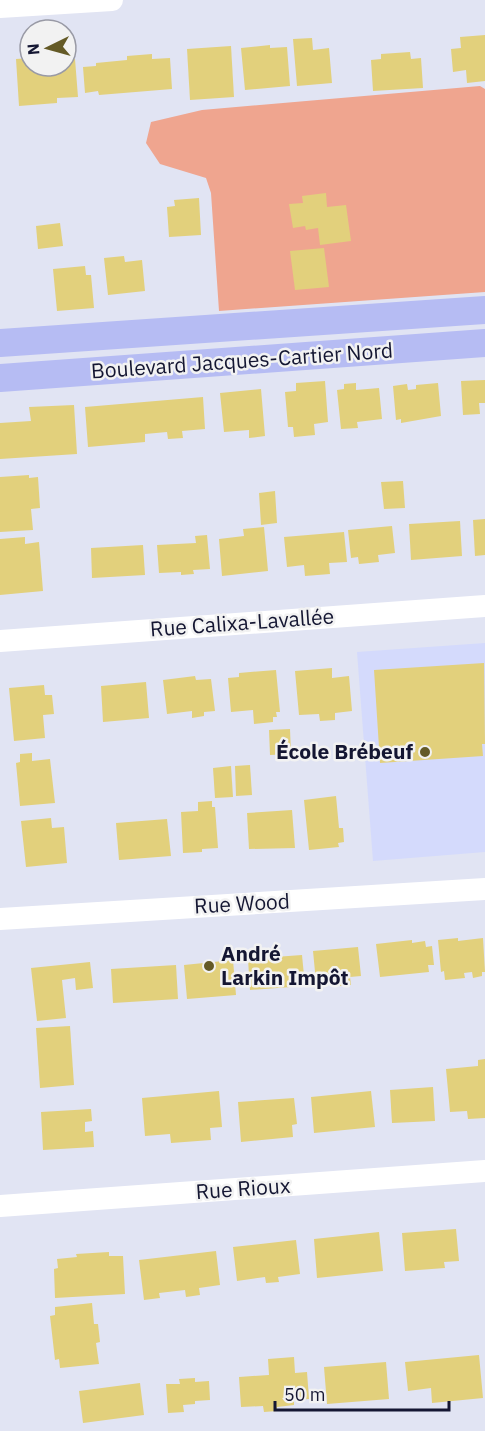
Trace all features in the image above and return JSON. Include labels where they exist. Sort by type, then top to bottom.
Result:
[{"type":"main road","name":"Boulevard Jacques-Cartier Nord","points":[[0,343],[485,310]]},
{"type":"main road","name":"Boulevard Jacques-Cartier Nord","points":[[0,378],[485,344]]},
{"type":"street","points":[[0,8],[112,0]]},
{"type":"street","name":"Rue Calixa-Lavallée","points":[[0,641],[485,606]]},
{"type":"street","name":"Rue Wood","points":[[0,919],[485,889]]},
{"type":"street","name":"Rue Rioux","points":[[0,1206],[485,1171]]},
{"type":"shaded area","points":[[480,86],[485,89],[485,292],[219,311],[211,193],[206,178],[160,164],[146,143],[151,122],[202,110]]},
{"type":"shaded area","name":"École Brébeuf","points":[[485,643],[485,852],[373,861],[357,652]]},
{"type":"building","points":[[485,35],[485,81],[467,83],[466,70],[453,72],[451,49],[461,48],[460,37]]},
{"type":"building","points":[[312,38],[313,50],[329,48],[332,83],[297,86],[293,39]]},
{"type":"building","points":[[270,45],[270,48],[287,47],[290,86],[245,90],[241,48]]},
{"type":"building","points":[[231,46],[234,97],[190,100],[187,49]]},
{"type":"building","points":[[410,52],[411,59],[421,58],[423,88],[373,91],[371,60],[381,59],[381,54]]},
{"type":"building","points":[[152,54],[152,59],[170,58],[172,89],[99,95],[98,91],[85,93],[83,67],[96,66],[96,63],[127,60],[127,56]]},
{"type":"building","points":[[16,59],[18,59],[18,78],[76,78],[78,97],[57,98],[57,103],[19,106]]},
{"type":"building","points":[[326,193],[327,207],[346,205],[351,241],[320,245],[318,228],[306,230],[305,226],[293,228],[289,204],[303,203],[302,196]]},
{"type":"building","points":[[199,198],[201,235],[169,237],[167,207],[175,206],[174,200]]},
{"type":"building","points":[[60,223],[63,246],[38,249],[36,226]]},
{"type":"building","points":[[324,248],[329,287],[295,290],[290,251]]},
{"type":"building","points":[[124,256],[125,262],[142,260],[145,291],[108,295],[104,258]]},
{"type":"building","points":[[85,266],[86,275],[91,275],[94,308],[57,311],[53,269]]},
{"type":"building","points":[[485,380],[485,403],[479,403],[480,414],[463,415],[461,381]]},
{"type":"building","points":[[325,381],[328,422],[314,424],[315,435],[294,437],[293,427],[288,427],[285,392],[296,391],[296,383]]},
{"type":"building","points":[[356,383],[356,390],[379,388],[382,419],[357,422],[358,428],[341,429],[337,390],[344,389],[344,384]]},
{"type":"building","points":[[438,383],[441,416],[401,423],[401,419],[396,420],[393,386],[407,384],[408,390],[416,389],[416,385]]},
{"type":"building","points":[[261,389],[265,436],[249,438],[249,430],[224,432],[220,393]]},
{"type":"building","points":[[203,397],[205,429],[182,431],[183,438],[168,439],[167,432],[145,434],[145,442],[88,447],[85,407]]},
{"type":"building","points":[[74,405],[77,454],[0,459],[0,423],[31,421],[29,407]]},
{"type":"building","points":[[29,475],[29,478],[38,477],[40,508],[31,509],[33,530],[0,532],[0,477]]},
{"type":"building","points":[[403,481],[405,508],[384,509],[381,482]]},
{"type":"building","points":[[275,491],[277,523],[261,525],[259,493]]},
{"type":"building","points":[[485,519],[485,555],[475,556],[473,520]]},
{"type":"building","points":[[460,521],[462,556],[411,560],[409,524]]},
{"type":"building","points":[[392,526],[395,553],[378,555],[379,562],[359,564],[358,557],[351,558],[348,530]]},
{"type":"building","points":[[264,527],[268,571],[222,576],[219,539],[244,536],[243,529]]},
{"type":"building","points":[[344,532],[347,562],[329,563],[330,574],[305,576],[304,565],[287,567],[284,537]]},
{"type":"building","points":[[207,535],[210,569],[193,570],[194,574],[159,573],[157,545],[196,543],[195,536]]},
{"type":"building","points":[[25,537],[25,544],[39,542],[43,591],[0,595],[0,539]]},
{"type":"building","points":[[143,545],[145,575],[92,578],[91,548]]},
{"type":"building","points":[[484,663],[485,744],[482,744],[483,756],[380,763],[374,670]]},
{"type":"building","points":[[332,668],[332,678],[349,676],[352,711],[335,713],[335,720],[320,721],[319,714],[299,715],[295,671]]},
{"type":"building","points":[[276,670],[280,712],[276,712],[277,717],[273,717],[273,722],[254,724],[253,710],[231,712],[228,678],[239,677],[239,673]]},
{"type":"building","points":[[195,676],[196,680],[211,679],[215,711],[204,712],[204,716],[192,718],[192,711],[167,714],[163,680]]},
{"type":"building","points":[[146,682],[149,718],[103,722],[101,686]]},
{"type":"building","points":[[44,685],[45,695],[52,695],[54,714],[43,715],[45,738],[14,741],[9,688]]},
{"type":"building","points":[[290,729],[291,754],[270,755],[269,730]]},
{"type":"building","points":[[32,753],[32,761],[50,759],[55,803],[20,806],[16,763],[20,762],[20,754]]},
{"type":"building","points":[[250,765],[252,795],[236,796],[235,766]]},
{"type":"building","points":[[231,766],[233,797],[215,798],[213,768]]},
{"type":"building","points":[[336,796],[339,828],[343,828],[344,842],[338,843],[339,847],[309,850],[304,800]]},
{"type":"building","points":[[212,801],[212,807],[215,807],[218,848],[183,853],[181,812],[198,811],[198,802]]},
{"type":"building","points":[[292,810],[295,848],[249,849],[247,813]]},
{"type":"building","points":[[51,818],[52,828],[64,827],[67,863],[26,867],[21,821]]},
{"type":"building","points":[[167,819],[171,856],[119,860],[116,823]]},
{"type":"building","points":[[458,938],[458,941],[483,938],[485,972],[482,972],[482,976],[473,978],[472,972],[464,973],[465,978],[445,980],[444,971],[441,972],[438,940]]},
{"type":"building","points":[[412,940],[412,943],[425,941],[426,947],[432,946],[434,965],[428,965],[429,972],[380,977],[376,944]]},
{"type":"building","points":[[358,947],[361,976],[350,977],[351,985],[340,986],[339,979],[316,982],[313,951]]},
{"type":"building","points":[[302,955],[305,986],[250,990],[248,959]]},
{"type":"building","points":[[233,960],[236,995],[187,999],[184,965]]},
{"type":"building","points":[[90,962],[93,988],[76,990],[75,978],[62,980],[66,1018],[37,1021],[31,968]]},
{"type":"building","points":[[176,965],[178,999],[113,1003],[111,969]]},
{"type":"building","points":[[70,1026],[74,1085],[40,1088],[36,1028]]},
{"type":"building","points":[[485,1059],[485,1118],[468,1119],[467,1111],[450,1112],[446,1069],[478,1066],[478,1060]]},
{"type":"building","points":[[433,1087],[435,1121],[392,1123],[390,1090]]},
{"type":"building","points":[[219,1091],[222,1127],[210,1128],[211,1140],[171,1143],[170,1134],[145,1136],[142,1098]]},
{"type":"building","points":[[371,1091],[375,1127],[314,1133],[311,1097]]},
{"type":"building","points":[[294,1098],[297,1124],[292,1125],[293,1137],[241,1142],[238,1102]]},
{"type":"building","points":[[91,1109],[92,1121],[85,1122],[85,1132],[93,1131],[94,1147],[43,1150],[41,1112]]},
{"type":"building","points":[[456,1229],[459,1261],[444,1262],[445,1268],[405,1271],[402,1233]]},
{"type":"building","points":[[379,1232],[383,1271],[317,1278],[314,1239]]},
{"type":"building","points":[[296,1240],[300,1274],[278,1277],[279,1282],[266,1283],[265,1277],[237,1281],[233,1247]]},
{"type":"building","points":[[216,1251],[220,1285],[199,1288],[200,1295],[186,1297],[185,1290],[159,1293],[160,1298],[144,1300],[139,1260]]},
{"type":"building","points":[[109,1252],[109,1256],[123,1256],[125,1294],[55,1298],[54,1269],[58,1268],[57,1259],[77,1257],[76,1254]]},
{"type":"building","points":[[92,1303],[94,1324],[98,1324],[100,1342],[96,1343],[99,1364],[60,1368],[59,1359],[55,1360],[50,1316],[55,1315],[55,1307]]},
{"type":"building","points":[[479,1355],[483,1398],[432,1403],[431,1388],[408,1391],[405,1362]]},
{"type":"building","points":[[294,1357],[295,1373],[307,1372],[309,1399],[294,1400],[294,1405],[277,1407],[277,1411],[264,1412],[263,1406],[241,1407],[239,1377],[269,1375],[268,1359]]},
{"type":"building","points":[[386,1362],[389,1399],[327,1404],[324,1367]]},
{"type":"building","points":[[195,1378],[195,1382],[209,1381],[210,1400],[183,1405],[184,1412],[168,1413],[166,1384],[180,1384],[179,1379]]},
{"type":"building","points":[[140,1383],[144,1415],[83,1423],[79,1391]]},
{"type":"place","name":"École Brébeuf","points":[[425,752]]},
{"type":"place","name":"André Larkin Impôt","points":[[209,966]]}]
